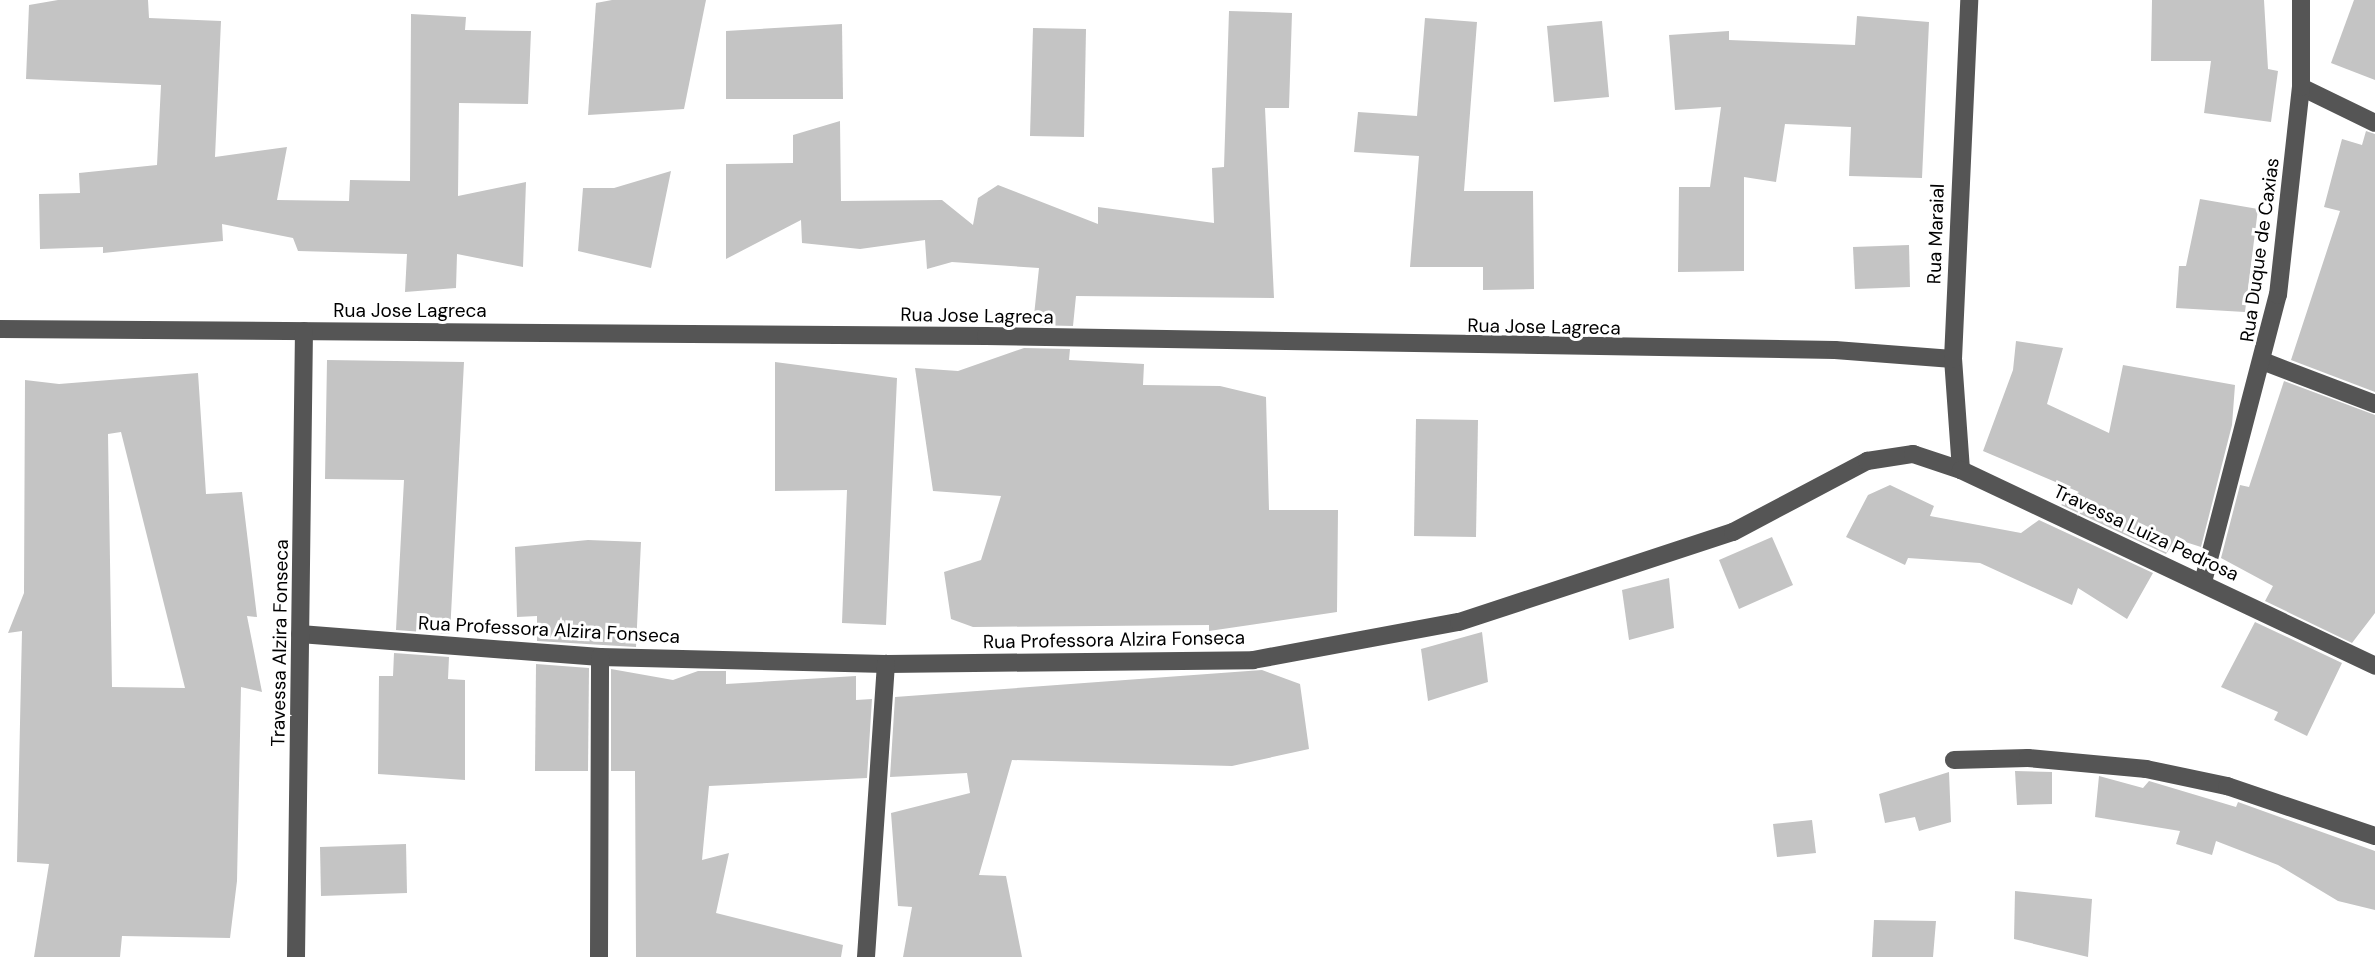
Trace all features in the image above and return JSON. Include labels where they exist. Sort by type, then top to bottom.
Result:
[{"type":"street","name":"Rua Maraial","points":[[1961,470],[1953,359],[1969,0]]},
{"type":"street","name":"Rua Duque de Caxias","points":[[2203,582],[2265,362],[2301,87],[2301,0]]},
{"type":"street","points":[[2301,87],[2375,123]]},
{"type":"street","name":"Rua Jose Lagreca","points":[[0,330],[304,331],[1835,350],[1953,359]]},
{"type":"street","name":"Travessa Alzira Fonseca","points":[[296,957],[304,331]]},
{"type":"street","points":[[2265,362],[2375,404]]},
{"type":"street","name":"Rua Professora Alzira Fonseca","points":[[300,634],[600,657],[886,664],[1253,660],[1459,622],[1733,532],[1867,461],[1894,454]]},
{"type":"street","name":"Travessa Luiza Pedrosa","points":[[1894,454],[1961,470],[2203,582],[2375,666]]},
{"type":"street","points":[[599,957],[600,657]]},
{"type":"street","points":[[866,957],[886,664]]},
{"type":"street","points":[[1954,760],[2028,758],[2146,769],[2227,786],[2375,836]]},
{"type":"building","points":[[58,0],[148,0],[149,18],[221,21],[215,157],[287,147],[277,200],[349,201],[350,180],[410,181],[411,14],[466,17],[465,30],[531,31],[528,104],[459,103],[458,196],[526,182],[523,267],[457,254],[456,288],[405,292],[407,254],[298,251],[293,238],[222,224],[223,241],[103,253],[103,247],[40,249],[39,194],[80,193],[79,173],[157,165],[161,85],[26,79],[29,5]]},
{"type":"building","points":[[612,0],[706,0],[684,109],[588,115],[596,3]]},
{"type":"building","points":[[2152,0],[2264,0],[2268,69],[2278,71],[2271,122],[2204,113],[2211,61],[2151,61]]},
{"type":"building","points":[[2354,0],[2375,0],[2375,80],[2331,63]]},
{"type":"building","points":[[1229,11],[1292,13],[1289,108],[1265,108],[1274,298],[1076,296],[1073,326],[1033,325],[1039,268],[952,262],[927,269],[925,240],[860,249],[802,243],[801,220],[726,259],[726,164],[793,163],[793,135],[840,121],[841,201],[942,200],[973,225],[978,198],[998,185],[1098,224],[1098,207],[1214,223],[1212,168],[1224,167]]},
{"type":"building","points":[[1857,16],[1929,22],[1922,178],[1849,176],[1851,127],[1785,124],[1776,182],[1744,177],[1744,271],[1678,272],[1679,187],[1710,187],[1721,107],[1675,110],[1669,35],[1729,31],[1729,40],[1855,45]]},
{"type":"building","points":[[1425,18],[1477,22],[1464,191],[1533,191],[1534,289],[1483,290],[1483,267],[1410,267],[1419,156],[1354,152],[1358,112],[1417,116]]},
{"type":"building","points":[[1602,21],[1609,97],[1554,102],[1547,26]]},
{"type":"building","points":[[842,24],[843,99],[726,99],[726,31]]},
{"type":"building","points":[[1033,28],[1086,29],[1084,137],[1030,136]]},
{"type":"building","points":[[2366,131],[2375,134],[2375,392],[2291,360],[2340,211],[2324,207],[2342,139],[2362,145]]},
{"type":"building","points":[[671,171],[651,268],[578,251],[583,188],[614,188]]},
{"type":"building","points":[[2200,199],[2258,209],[2245,312],[2176,308],[2179,266],[2186,266]]},
{"type":"building","points":[[1909,245],[1910,287],[1855,289],[1853,247]]},
{"type":"building","points":[[2016,341],[2063,348],[2047,404],[2109,433],[2123,365],[2235,385],[2232,425],[2201,547],[2176,539],[2166,554],[2061,505],[2079,492],[1983,451],[2013,370]]},
{"type":"building","points":[[1024,348],[1070,349],[1069,360],[1144,364],[1143,385],[1220,386],[1266,397],[1269,510],[1338,510],[1337,612],[1209,631],[1209,625],[973,627],[951,619],[944,572],[981,560],[1001,496],[933,491],[915,368],[958,371]]},
{"type":"building","points":[[327,360],[464,362],[450,634],[396,630],[404,480],[325,479]]},
{"type":"building","points":[[775,362],[897,378],[886,625],[842,623],[847,490],[775,491]]},
{"type":"building","points":[[198,373],[206,494],[242,492],[257,617],[247,616],[262,692],[241,687],[237,881],[230,938],[122,936],[120,957],[34,957],[49,864],[17,862],[22,631],[8,633],[24,593],[25,380],[59,384]],"holes":[[[121,432],[185,688],[112,687],[108,434]]]},
{"type":"building","points":[[2284,381],[2375,415],[2375,613],[2352,643],[2265,601],[2273,586],[2221,558],[2240,485],[2249,487]]},
{"type":"building","points":[[1416,419],[1478,420],[1476,537],[1414,536]]},
{"type":"building","points":[[1890,485],[1934,506],[1930,516],[2021,533],[2039,520],[2153,573],[2127,619],[2078,588],[2072,605],[1980,563],[1908,558],[1905,565],[1846,537],[1868,495]]},
{"type":"building","points":[[1772,537],[1793,585],[1739,609],[1719,560]]},
{"type":"building","points":[[588,540],[641,542],[636,647],[537,641],[537,616],[517,617],[515,547]]},
{"type":"building","points":[[1669,578],[1674,628],[1629,640],[1622,590]]},
{"type":"building","points":[[2255,622],[2342,663],[2307,736],[2274,720],[2278,712],[2221,687]]},
{"type":"building","points":[[1482,632],[1488,682],[1428,701],[1421,649]]},
{"type":"building","points":[[394,653],[449,657],[448,679],[465,680],[465,780],[378,774],[379,676],[393,676]]},
{"type":"building","points":[[536,664],[589,668],[588,771],[535,771]]},
{"type":"building","points":[[611,669],[673,680],[698,671],[726,671],[726,684],[856,676],[856,700],[872,699],[867,778],[709,786],[702,860],[729,853],[716,913],[843,945],[841,957],[636,957],[635,771],[611,771]]},
{"type":"building","points":[[1262,670],[1300,684],[1309,749],[1232,766],[1012,760],[979,875],[1006,876],[1022,957],[903,957],[912,907],[898,906],[891,813],[970,793],[967,773],[890,777],[895,697]]},
{"type":"building","points":[[2015,771],[2052,772],[2052,804],[2017,805]]},
{"type":"building","points":[[1949,772],[1951,822],[1919,831],[1915,817],[1885,823],[1879,794]]},
{"type":"building","points":[[2099,776],[2143,788],[2149,781],[2236,807],[2238,802],[2375,851],[2375,910],[2338,901],[2278,865],[2216,841],[2212,855],[2176,844],[2180,831],[2095,817]]},
{"type":"building","points":[[1812,820],[1816,853],[1777,857],[1773,824]]},
{"type":"building","points":[[406,844],[407,893],[321,896],[320,847]]},
{"type":"building","points":[[2015,891],[2092,899],[2088,957],[2014,939]]},
{"type":"building","points":[[1874,920],[1936,921],[1933,957],[1872,957]]}]
